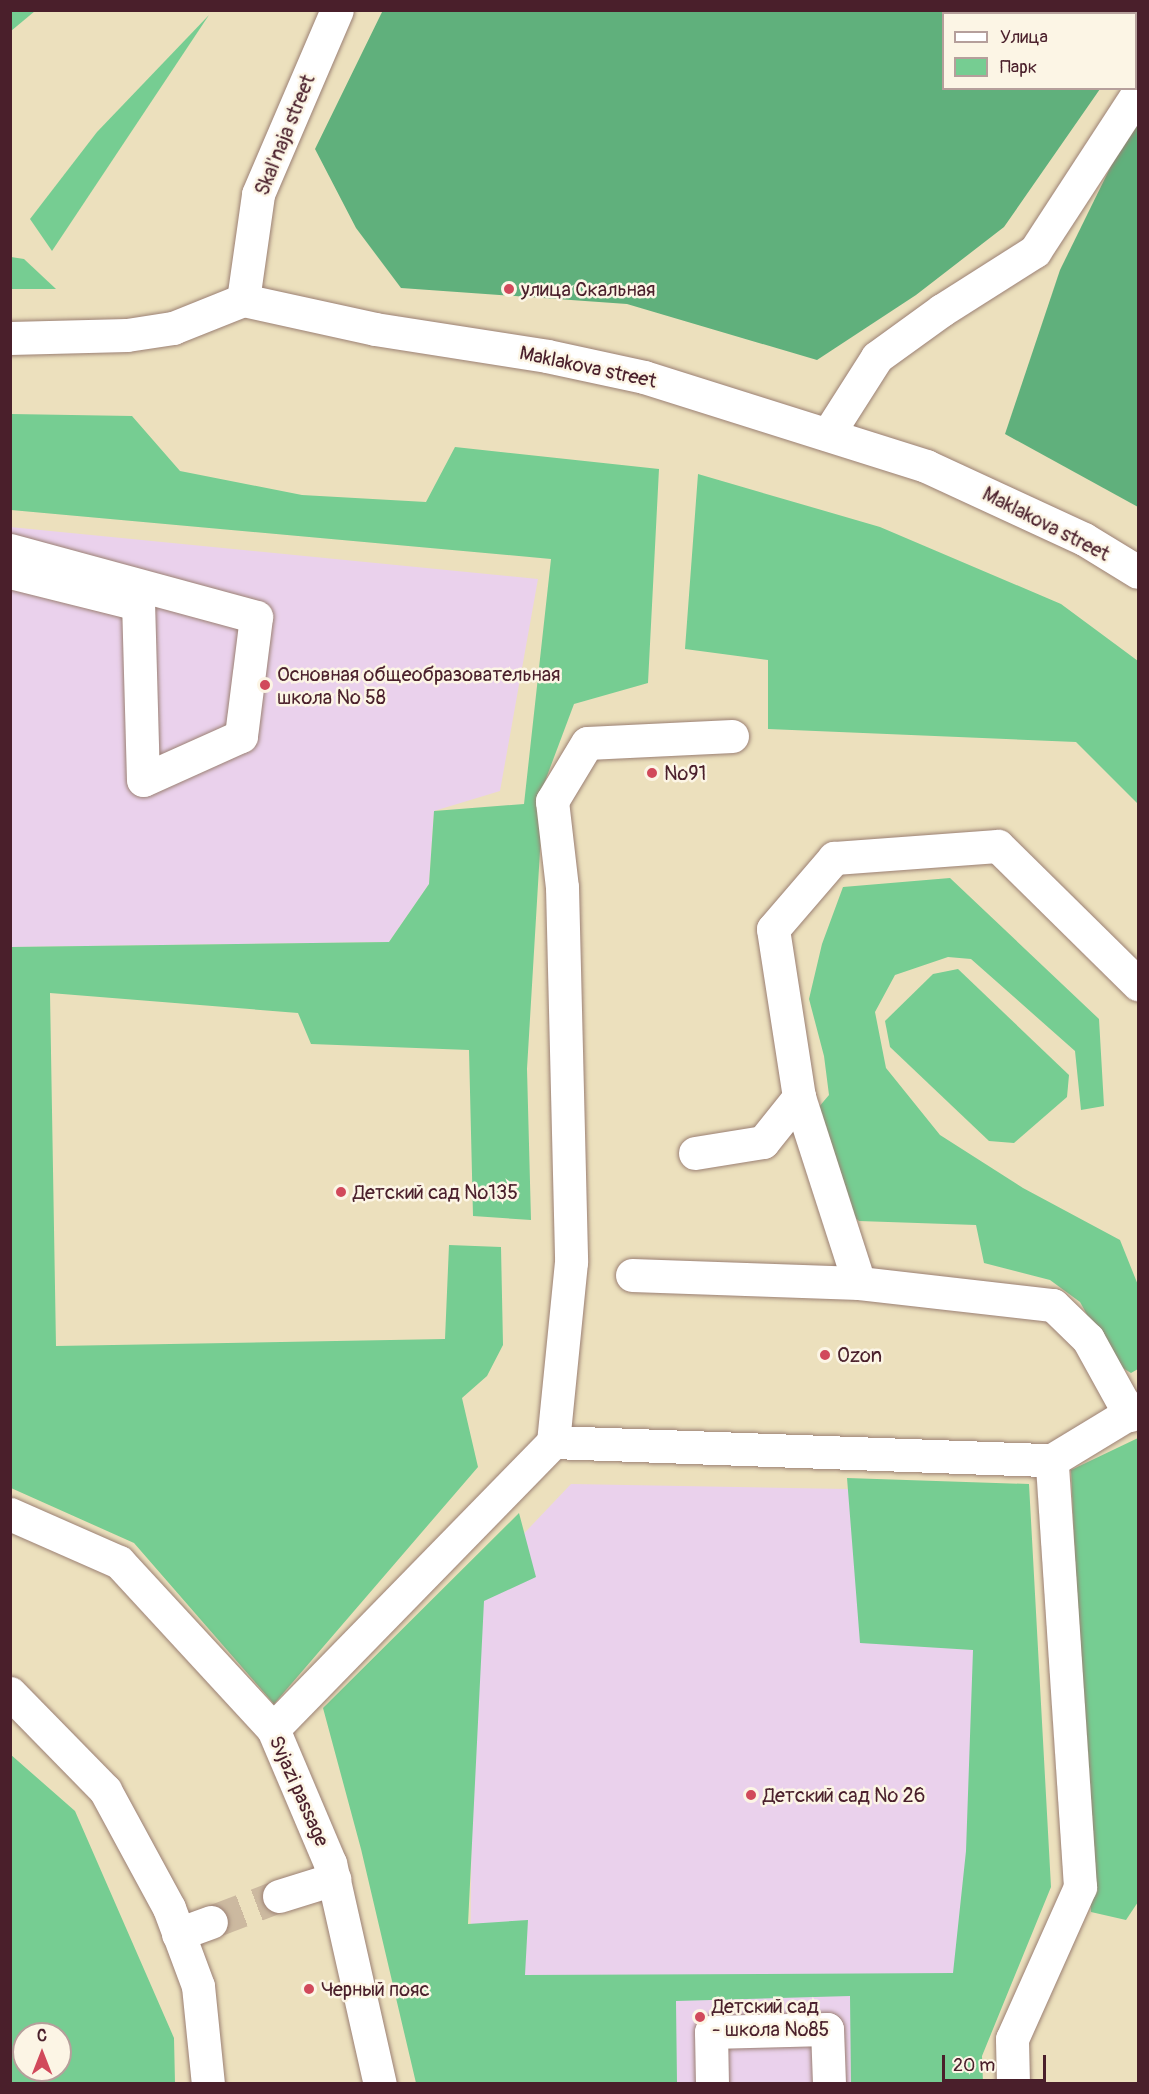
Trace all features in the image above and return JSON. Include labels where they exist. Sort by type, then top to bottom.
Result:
[{"type":"street","name":"Skal'naja street","points":[[243,300],[258,194],[334,12]]},
{"type":"street","points":[[828,434],[877,357],[942,310],[1035,251],[1138,93]]},
{"type":"street","points":[[10,338],[127,335],[172,328],[243,300]]},
{"type":"street","name":"Maklakova street","points":[[243,300],[375,329],[548,356],[644,377],[926,466],[1084,539],[1138,572]]},
{"type":"street","points":[[10,550],[256,617],[241,736],[142,780],[138,604],[10,572]]},
{"type":"street","points":[[273,1729],[553,1442],[571,1262],[562,887],[552,801],[587,742],[732,736]]},
{"type":"street","points":[[859,1282],[799,1096],[773,928],[834,858],[998,846],[1138,984]]},
{"type":"street","points":[[695,1153],[763,1142],[799,1096]]},
{"type":"street","points":[[553,1442],[1052,1460],[1134,1412],[1088,1339],[1053,1305],[859,1282],[632,1275]]},
{"type":"street","points":[[1013,2084],[1011,2039],[1080,1887],[1052,1460]]},
{"type":"street","name":"Svjazi passage","points":[[10,1514],[119,1562],[273,1729],[334,1879],[380,2084]]},
{"type":"street","points":[[10,1693],[105,1790],[169,1908],[198,1986],[208,2084]]},
{"type":"street","points":[[279,1896],[334,1879]]},
{"type":"street","points":[[178,1934],[211,1922]]},
{"type":"street","points":[[712,2084],[711,2032],[827,2029],[829,2084]]},
{"type":"shaded area","name":"Основная общеобразовательная школа № 58","points":[[10,527],[538,579],[500,791],[434,811],[429,884],[389,942],[11,947]]},
{"type":"shaded area","name":"Детский сад № 26","points":[[571,1484],[963,1491],[1017,1546],[959,2083],[469,2083],[474,1586]]},
{"type":"green space","points":[[11,10],[35,10],[35,11],[11,31]]},
{"type":"green space","points":[[383,10],[1138,11],[1137,52],[1137,12],[942,12],[942,90],[1099,90],[1004,227],[916,295],[817,360],[627,304],[401,288],[356,228],[315,149]]},
{"type":"green space","points":[[209,15],[52,251],[30,219],[97,132]]},
{"type":"green space","points":[[1138,111],[1138,507],[1005,434],[1060,270]]},
{"type":"green space","points":[[11,257],[24,259],[56,289],[11,289]]},
{"type":"green space","points":[[11,414],[132,416],[180,471],[302,495],[426,502],[455,447],[659,469],[648,683],[574,704],[544,784],[527,1069],[531,1220],[473,1216],[469,1050],[311,1044],[298,1013],[50,993],[56,1346],[445,1339],[449,1245],[501,1247],[503,1345],[487,1376],[462,1398],[478,1467],[274,1704],[134,1543],[11,1488],[11,947],[389,942],[429,884],[434,811],[524,804],[551,559],[11,510]]},
{"type":"green space","points":[[698,474],[880,527],[1061,604],[1138,661],[1138,804],[1076,742],[768,729],[768,660],[685,649]]},
{"type":"green space","points":[[950,878],[1099,1019],[1104,1106],[1081,1110],[1075,1051],[971,959],[948,957],[895,975],[875,1012],[886,1068],[940,1135],[1023,1188],[1120,1240],[1138,1285],[1138,1369],[1131,1373],[1113,1362],[1080,1302],[1050,1280],[984,1263],[976,1225],[859,1221],[820,1188],[796,1134],[829,1095],[824,1056],[809,999],[822,944],[843,887]]},
{"type":"green space","points":[[958,969],[1069,1075],[1067,1097],[1014,1143],[989,1141],[890,1047],[885,1021],[933,974]]},
{"type":"green space","points":[[1138,1438],[1138,1902],[1126,1920],[1091,1912],[1071,1470]]},
{"type":"green space","points":[[847,1478],[1029,1484],[1051,1887],[982,2056],[983,2083],[851,2083],[850,1996],[676,2001],[677,2083],[416,2083],[361,1849],[323,1708],[519,1513],[536,1577],[484,1601],[468,1924],[528,1920],[525,1975],[953,1973],[966,1851],[973,1650],[860,1643]]},
{"type":"green space","points":[[10,1754],[75,1811],[174,2038],[175,2083],[11,2083]]},
{"type":"tunnel","points":[[211,1922],[279,1896]]},
{"type":"place","name":"улица Скальная","points":[[509,289]]},
{"type":"place","name":"Основная общеобразовательная школа № 58","points":[[265,685]]},
{"type":"place","name":"№91","points":[[652,773]]},
{"type":"place","name":"Детский сад №135","points":[[341,1192]]},
{"type":"place","name":"Ozon","points":[[825,1355]]},
{"type":"place","name":"Детский сад № 26","points":[[751,1795]]},
{"type":"place","name":"Черный пояс","points":[[309,1989]]},
{"type":"place","name":"Детский сад - школа №85","points":[[700,2017]]}]
